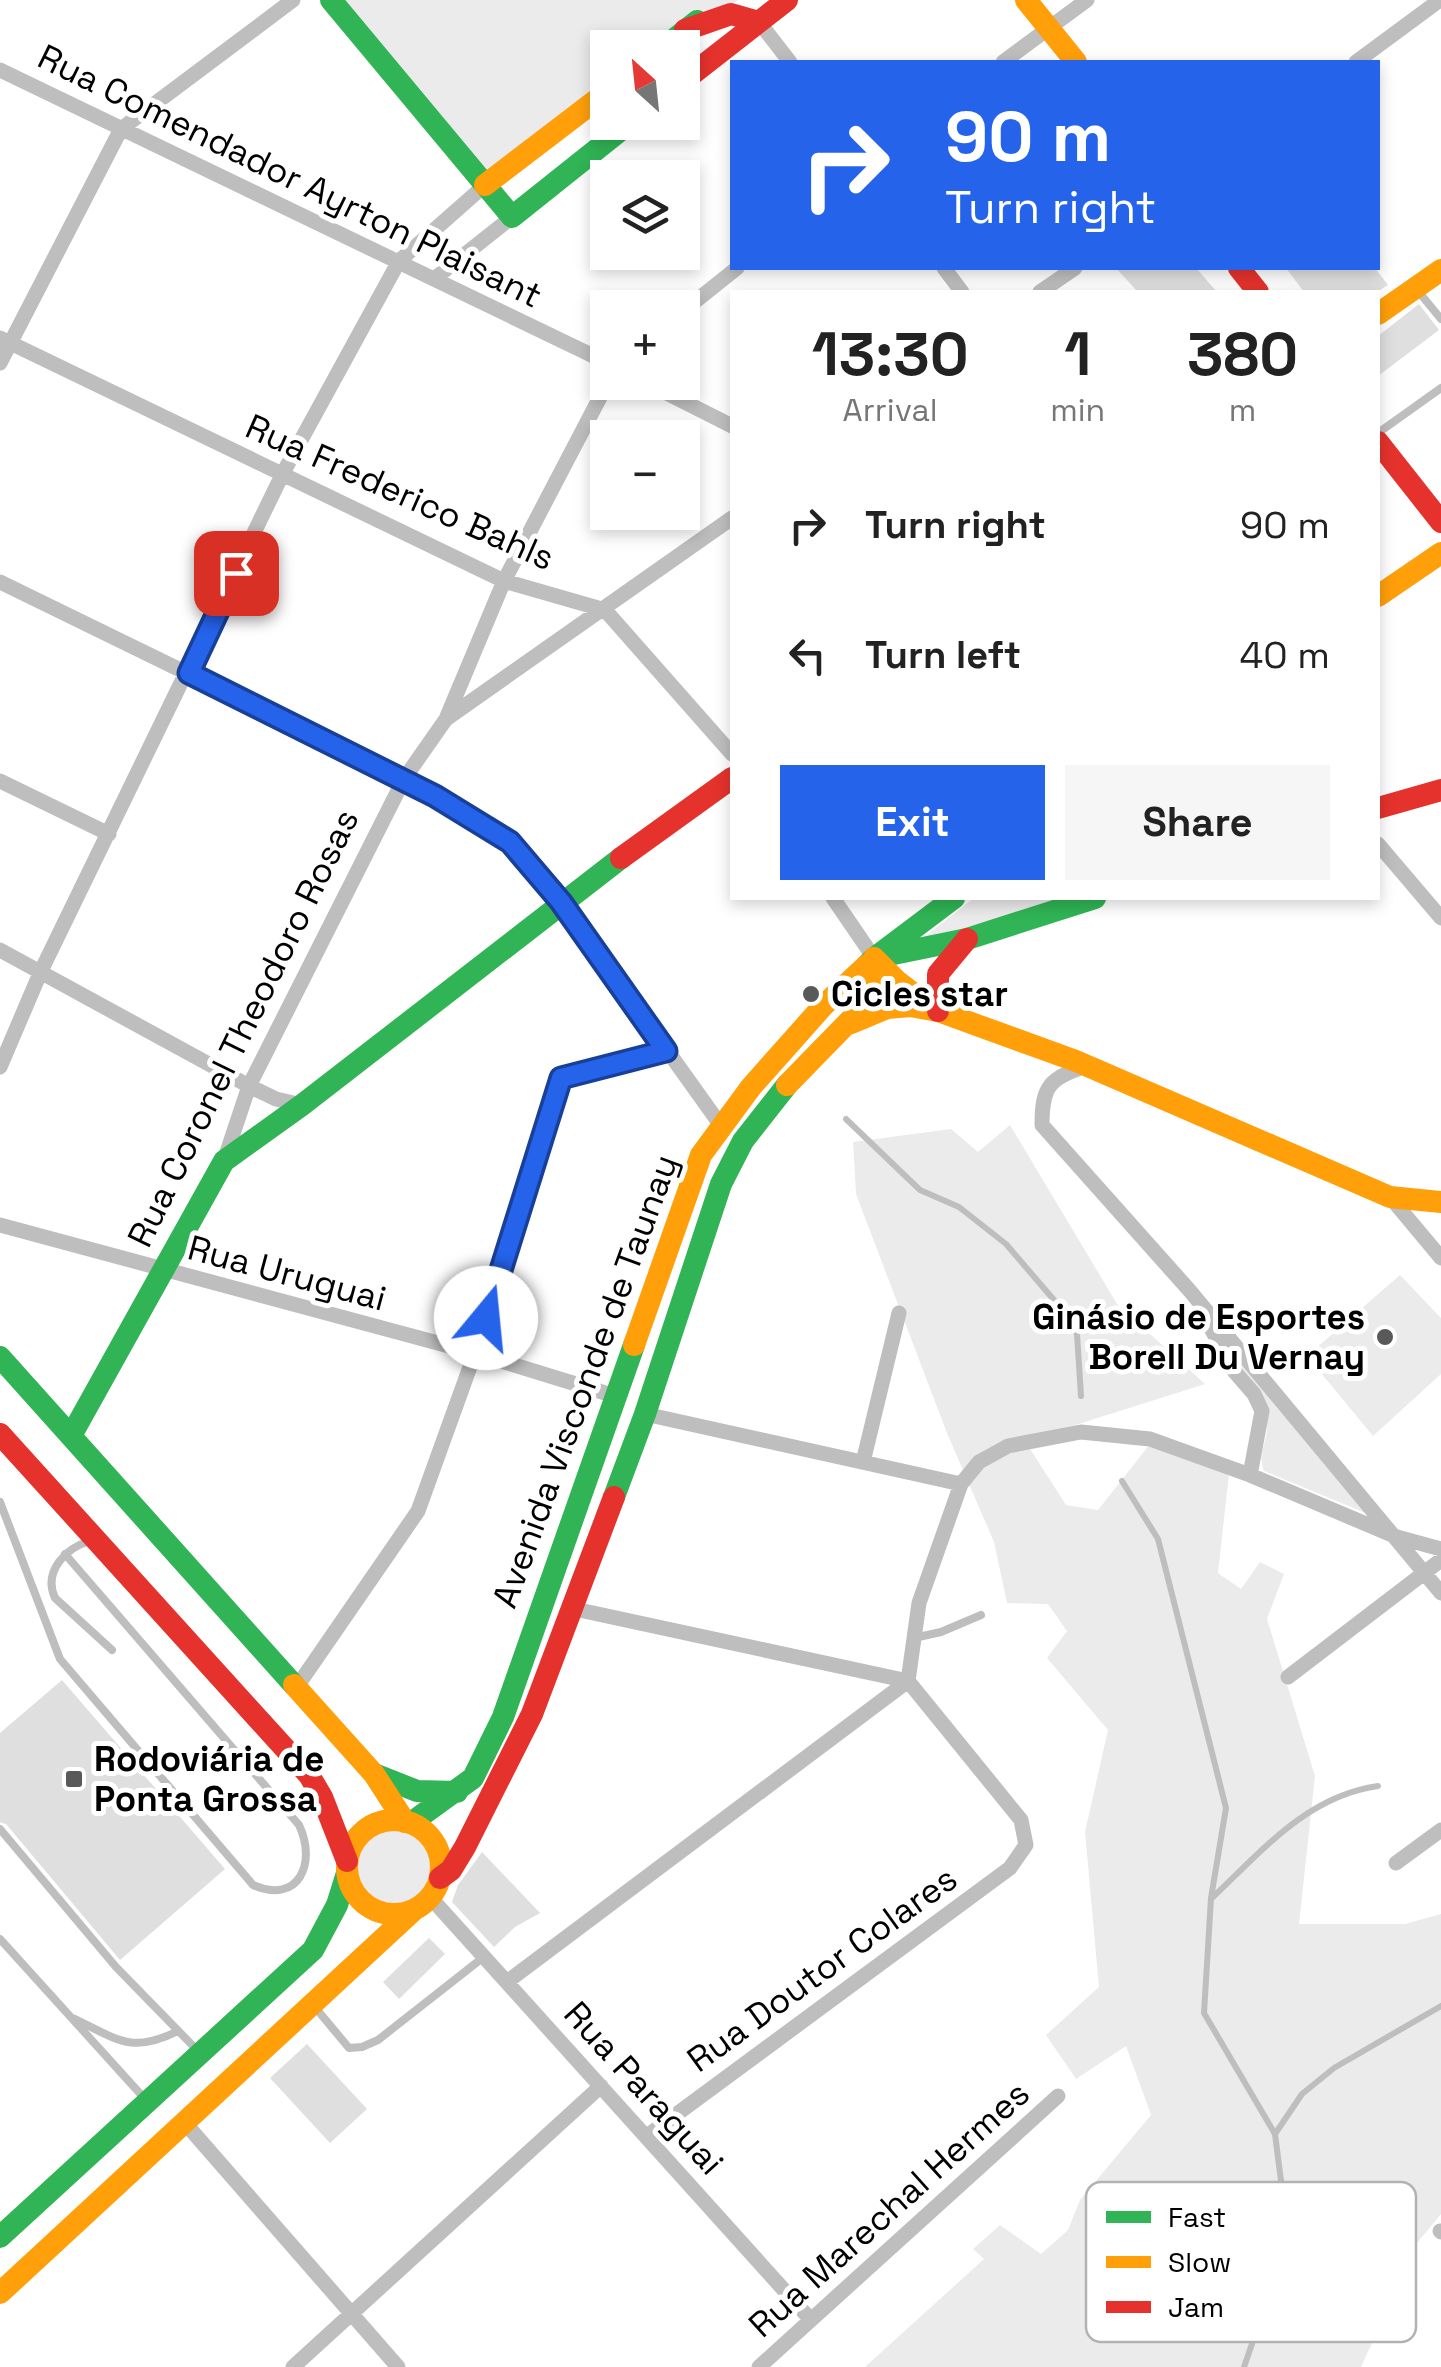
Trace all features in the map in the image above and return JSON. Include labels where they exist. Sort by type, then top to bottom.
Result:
[{"type":"main road","points":[[331,0],[512,217],[609,140]]},
{"type":"main road","points":[[685,30],[724,0]]},
{"type":"main road","points":[[700,68],[787,0]]},
{"type":"main road","points":[[1026,0],[1074,60]]},
{"type":"main road","points":[[685,30],[732,13],[746,14],[759,22]]},
{"type":"main road","points":[[485,185],[590,105]]},
{"type":"main road","points":[[1240,270],[1256,290]]},
{"type":"main road","points":[[1380,313],[1441,270]]},
{"type":"main road","points":[[1380,445],[1441,522]]},
{"type":"main road","points":[[1380,595],[1441,553]]},
{"type":"main road","points":[[224,1160],[302,1105],[561,902],[730,779]]},
{"type":"main road","points":[[1380,807],[1441,790]]},
{"type":"main road","name":"Avenida Visconde de Taunay","points":[[0,2236],[312,1950],[336,1905],[356,1839],[365,1830],[388,1820],[408,1822],[474,1778],[504,1718],[701,1155],[751,1087],[823,1006],[874,958],[951,900]]},
{"type":"main road","points":[[874,958],[967,938],[1088,900]]},
{"type":"main road","points":[[938,1011],[938,974],[967,938]]},
{"type":"main road","points":[[874,958],[897,981],[938,1011]]},
{"type":"main road","points":[[846,1025],[870,994],[874,958]]},
{"type":"main road","points":[[846,1025],[888,1008],[910,1006],[938,1011],[1086,1066],[1390,1197],[1441,1202]]},
{"type":"main road","name":"Avenida Visconde de Taunay","points":[[0,2293],[451,1870],[498,1786],[532,1714],[645,1414],[720,1184],[743,1141],[792,1079],[846,1025]]},
{"type":"main road","name":"Rua Coronel Theodoro Rosas","points":[[72,1434],[224,1160]]},
{"type":"main road","points":[[0,1357],[374,1774],[408,1822],[422,1829],[437,1846],[428,1895],[394,1914],[374,1910],[356,1896],[322,1796],[308,1774],[0,1434]]},
{"type":"main road","points":[[374,1774],[417,1791],[457,1792]]},
{"type":"street","points":[[0,364],[5,341],[121,129],[293,0]]},
{"type":"street","points":[[1005,60],[1087,0]]},
{"type":"street","points":[[1359,60],[1440,0]]},
{"type":"street","points":[[759,22],[788,60]]},
{"type":"street","name":"Rua Comendador Ayrton Plaisant","points":[[0,70],[590,355]]},
{"type":"street","points":[[0,1067],[42,971],[283,473],[399,261],[485,185]]},
{"type":"street","points":[[434,279],[512,217]]},
{"type":"street","points":[[700,298],[735,270]]},
{"type":"street","points":[[1043,290],[1072,270]]},
{"type":"street","name":"Rua Frederico Bahls","points":[[5,341],[504,581],[604,610]]},
{"type":"street","name":"Rua Coronel Theodoro Rosas","points":[[224,1160],[249,1086],[404,779],[446,719],[504,581],[599,400]]},
{"type":"street","points":[[681,400],[730,425]]},
{"type":"street","points":[[446,719],[730,519]]},
{"type":"street","points":[[0,582],[404,779],[466,812],[510,842],[561,902],[722,1127]]},
{"type":"street","points":[[604,610],[730,752]]},
{"type":"street","points":[[0,780],[109,834]]},
{"type":"street","points":[[1380,846],[1441,918]]},
{"type":"street","points":[[834,900],[874,958]]},
{"type":"street","points":[[0,950],[249,1086],[276,1099],[302,1105]]},
{"type":"street","points":[[296,1688],[418,1511],[475,1353],[561,1078],[666,1051]]},
{"type":"street","points":[[1086,1066],[1061,1075],[1048,1086],[1042,1099],[1042,1125],[1190,1291],[1441,1593]]},
{"type":"street","points":[[1390,1197],[1441,1258]]},
{"type":"street","name":"Rua Uruguai","points":[[0,1226],[475,1353],[615,1396]]},
{"type":"street","points":[[1190,1291],[1234,1371],[1254,1394],[1262,1411],[1250,1474]]},
{"type":"street","points":[[863,1462],[898,1314]]},
{"type":"street","points":[[645,1414],[961,1484]]},
{"type":"street","points":[[508,1980],[908,1681],[919,1603],[961,1484],[980,1462],[1008,1446],[1081,1432],[1150,1439],[1250,1474],[1398,1537],[1441,1549]]},
{"type":"street","points":[[1288,1677],[1441,1560]]},
{"type":"street","points":[[570,1608],[908,1681]]},
{"type":"street","name":"Rua Doutor Colares","points":[[647,2136],[1010,1868],[1026,1845],[1021,1820],[908,1681]]},
{"type":"street","points":[[1396,1863],[1441,1830]]},
{"type":"street","name":"Rua Paraguai","points":[[428,1895],[811,2320]]},
{"type":"street","points":[[293,2367],[602,2086]]},
{"type":"street","name":"Rua Marechal Hermes","points":[[759,2367],[1058,2096]]},
{"type":"street","points":[[185,2123],[398,2367]]},
{"type":"lane","points":[[1416,288],[1441,319]]},
{"type":"lane","points":[[1380,431],[1441,388]]},
{"type":"lane","points":[[0,1502],[60,1659],[253,1885],[279,1890],[296,1882],[302,1876],[307,1854],[299,1825],[65,1554]]},
{"type":"lane","points":[[96,1540],[84,1542],[65,1554],[50,1587],[55,1598],[112,1650]]},
{"type":"lane","points":[[914,1638],[941,1632],[980,1615]]},
{"type":"lane","points":[[0,1829],[116,1967],[199,2053]]},
{"type":"lane","points":[[0,1939],[146,2101]]},
{"type":"lane","points":[[312,2004],[349,2048],[362,2048],[378,2040],[484,1956]]},
{"type":"lane","points":[[71,2017],[134,2045],[152,2044],[178,2031]]},
{"type":"shaded area","points":[[336,0],[738,0],[698,30],[590,30],[590,112],[492,186]]},
{"type":"shaded area","points":[[971,900],[1057,900],[986,923],[922,939]]},
{"type":"shaded area","points":[[1010,1125],[1117,1304],[1205,1384],[1025,1441],[1066,1505],[1098,1510],[1150,1444],[1229,1474],[1218,1573],[1241,1589],[1260,1562],[1284,1574],[1267,1619],[1315,1776],[1299,1924],[1405,1924],[1441,1914],[1441,2214],[1416,2245],[1416,2182],[1095,2182],[1151,2115],[1126,2046],[1076,2079],[1046,2035],[1099,1987],[1085,1832],[1108,1730],[1047,1658],[1067,1631],[1048,1604],[1007,1603],[994,1542],[947,1433],[856,1194],[853,1142],[951,1129],[978,1152]]},
{"type":"shaded area","name":"Ginásio de Esportes Borell Du Vernay","points":[[1400,1275],[1441,1318],[1441,1374],[1373,1436],[1307,1356]]},
{"type":"shaded area","points":[[1237,1356],[1368,1514],[1264,1471],[1267,1421],[1236,1361]]},
{"type":"shaded area","points":[[394,1830],[420,1841],[431,1867],[420,1893],[394,1904],[368,1893],[357,1867],[368,1841]]},
{"type":"shaded area","points":[[1086,2193],[1086,2342],[1372,2342],[1361,2367],[865,2367],[984,2259],[973,2249],[1000,2225],[1041,2254],[1068,2230]]},
{"type":"building","points":[[1118,270],[1198,270],[1215,290],[1136,290]]},
{"type":"building","points":[[1288,270],[1377,270],[1388,285],[1380,290],[1302,290]]},
{"type":"building","points":[[1419,304],[1439,330],[1380,374],[1380,334]]},
{"type":"building","name":"Rodoviária de Ponta Grossa","points":[[62,1680],[225,1869],[120,1960],[6,1824],[0,1822],[0,1733]]},
{"type":"building","points":[[482,1852],[540,1913],[515,1927],[494,1947],[452,1902],[458,1885]]},
{"type":"building","points":[[429,1938],[445,1954],[399,1999],[383,1982]]},
{"type":"building","points":[[307,2044],[367,2109],[330,2143],[270,2078]]},
{"type":"waterway","points":[[846,1119],[920,1190],[959,1207],[1006,1244],[1054,1300],[1077,1334],[1081,1396]]},
{"type":"waterway","points":[[1122,1481],[1158,1539],[1226,1808],[1211,1898],[1204,2013],[1275,2134],[1281,2182]]},
{"type":"waterway","points":[[1213,1897],[1268,1844],[1308,1813],[1329,1801],[1378,1786]]},
{"type":"waterway","points":[[1275,2134],[1302,2094],[1334,2068],[1441,2006]]},
{"type":"waterway","points":[[1244,2367],[1253,2342]]},
{"type":"traffic: fast","points":[[331,0],[512,217],[608,140]]},
{"type":"traffic: fast","points":[[686,30],[697,21]]},
{"type":"traffic: fast","points":[[72,1434],[224,1161],[621,858]]},
{"type":"traffic: fast","points":[[877,956],[951,900]]},
{"type":"traffic: fast","points":[[867,965],[874,958],[967,939],[1089,900]]},
{"type":"traffic: fast","points":[[614,1497],[721,1184],[743,1141],[787,1085]]},
{"type":"traffic: fast","points":[[411,1823],[473,1778],[503,1717],[634,1345]]},
{"type":"traffic: fast","points":[[0,1357],[294,1685]]},
{"type":"traffic: fast","points":[[374,1774],[417,1791],[457,1792]]},
{"type":"traffic: fast","points":[[0,2237],[313,1950],[337,1905],[347,1873]]},
{"type":"traffic: slow","points":[[1026,0],[1074,60]]},
{"type":"traffic: slow","points":[[485,185],[590,105]]},
{"type":"traffic: slow","points":[[1380,313],[1441,270]]},
{"type":"traffic: slow","points":[[1380,595],[1441,553]]},
{"type":"traffic: slow","points":[[874,958],[935,1010]]},
{"type":"traffic: slow","points":[[787,1085],[864,1006],[874,982],[874,958]]},
{"type":"traffic: slow","points":[[634,1345],[701,1155],[751,1087],[823,1006],[867,965]]},
{"type":"traffic: slow","points":[[851,1023],[887,1008],[910,1006],[938,1011],[1076,1061],[1390,1197],[1441,1202]]},
{"type":"traffic: slow","points":[[294,1685],[374,1774],[405,1822]]},
{"type":"traffic: slow","points":[[394,1820],[412,1824],[427,1834],[437,1849],[441,1867],[437,1885],[427,1900],[412,1910],[394,1914],[376,1910],[361,1900],[351,1885],[347,1867],[351,1849],[361,1834],[376,1824],[394,1820]]},
{"type":"traffic: slow","points":[[0,2293],[414,1910]]},
{"type":"traffic: jam","points":[[700,68],[787,0]]},
{"type":"traffic: jam","points":[[685,30],[731,14],[759,22]]},
{"type":"traffic: jam","points":[[1241,270],[1256,290]]},
{"type":"traffic: jam","points":[[1380,445],[1441,522]]},
{"type":"traffic: jam","points":[[621,858],[730,779]]},
{"type":"traffic: jam","points":[[1380,807],[1441,790]]},
{"type":"traffic: jam","points":[[938,1011],[938,974],[967,939]]},
{"type":"traffic: jam","points":[[0,1434],[309,1775],[347,1861]]},
{"type":"traffic: jam","points":[[440,1878],[451,1870],[465,1847],[532,1714],[614,1497]]},
{"type":"place","name":"Cicles star","points":[[811,994]]},
{"type":"place","name":"Ginásio de Esportes Borell Du Vernay","points":[[1385,1337]]},
{"type":"place","name":"Rodoviária de Ponta Grossa","points":[[74,1779]]},
{"type":"route","points":[[236,573],[189,673],[404,779],[466,812],[510,842],[561,902],[666,1051],[561,1078],[486,1318]]}]
